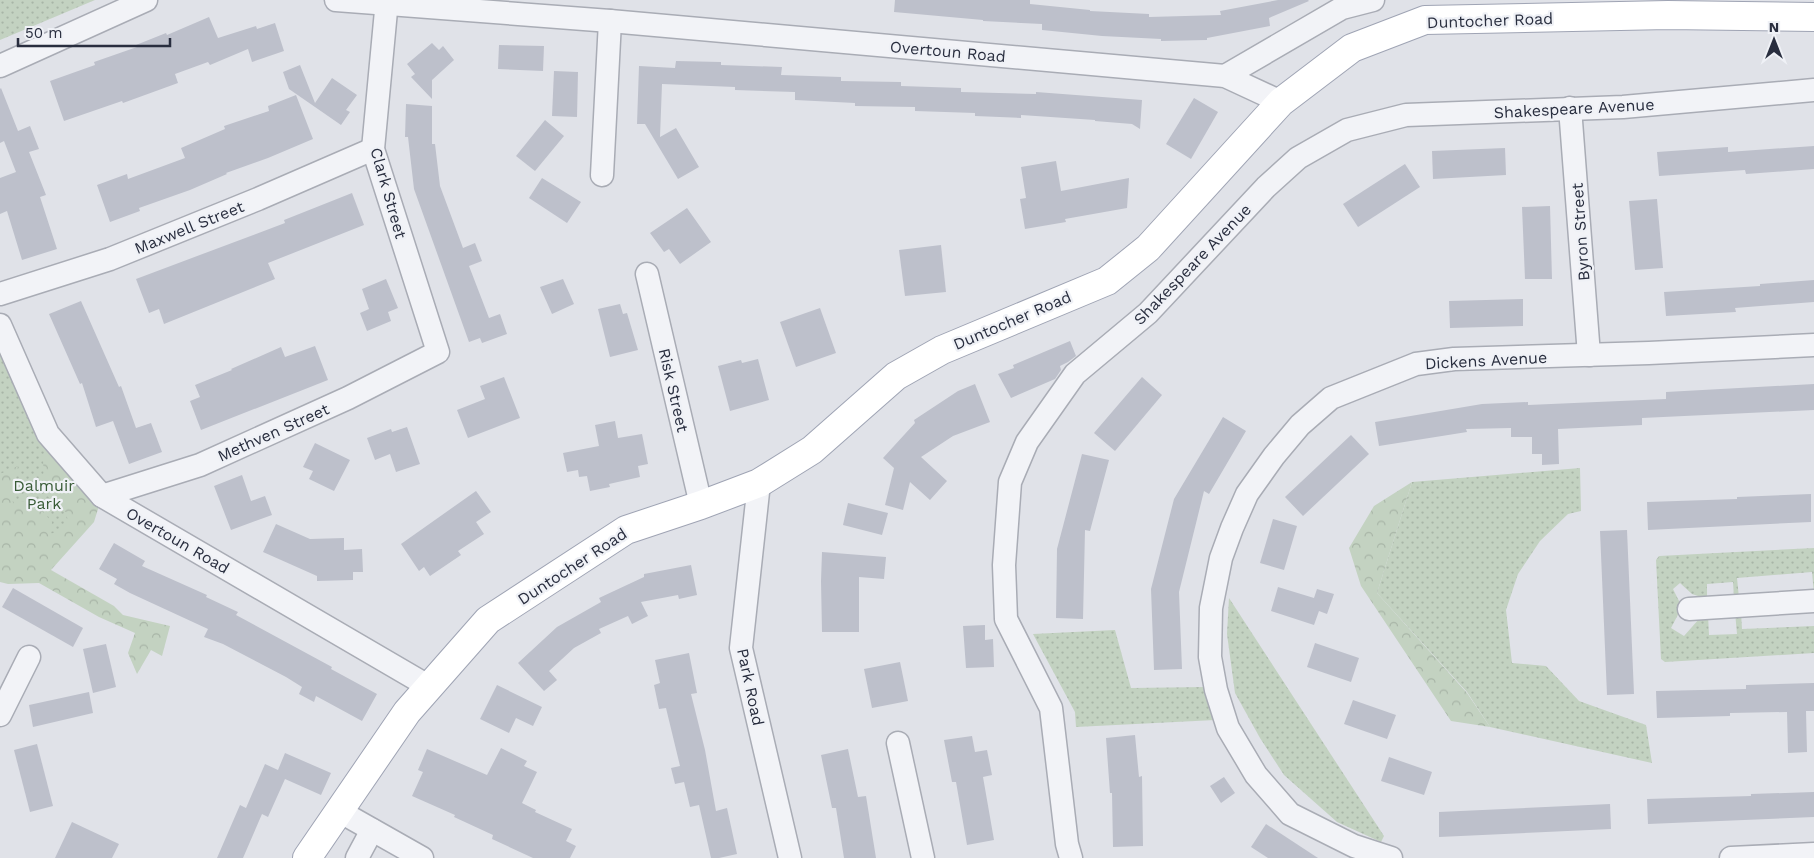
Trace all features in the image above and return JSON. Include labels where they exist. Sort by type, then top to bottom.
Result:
[{"type":"main road","name":"Duntocher Road","points":[[307,858],[407,712],[488,620],[626,530],[759,483],[812,450],[896,376],[942,350],[1107,281],[1148,248],[1281,102],[1352,48],[1425,20],[1665,7],[1814,17]]},
{"type":"street","points":[[0,66],[146,0]]},
{"type":"street","name":"Overtoun Road","points":[[336,0],[386,2],[610,21],[1225,76],[1281,102]]},
{"type":"street","points":[[1225,76],[1342,8],[1373,0]]},
{"type":"street","name":"Clark Street","points":[[386,2],[373,149],[438,352]]},
{"type":"street","points":[[602,175],[610,21]]},
{"type":"street","name":"Shakespeare Avenue","points":[[1070,858],[1066,844],[1051,708],[1006,619],[1004,565],[1010,482],[1028,442],[1075,374],[1148,312],[1266,187],[1298,158],[1347,130],[1406,115],[1623,107],[1814,90]]},
{"type":"street","name":"Byron Street","points":[[1570,108],[1589,355]]},
{"type":"street","name":"Maxwell Street","points":[[0,294],[110,259],[258,199],[373,149]]},
{"type":"street","name":"Risk Street","points":[[647,274],[701,505]]},
{"type":"street","name":"Overtoun Road","points":[[0,325],[48,434],[102,496],[428,686]]},
{"type":"street","name":"Dickens Avenue","points":[[1390,858],[1354,846],[1290,814],[1256,775],[1228,728],[1216,690],[1210,657],[1211,608],[1221,558],[1247,494],[1274,456],[1300,425],[1331,398],[1416,364],[1454,359],[1814,345]]},
{"type":"street","name":"Methven Street","points":[[102,496],[200,464],[348,398],[438,352]]},
{"type":"street","name":"Park Road","points":[[759,483],[741,648],[790,858]]},
{"type":"street","points":[[1689,609],[1814,601]]},
{"type":"street","points":[[0,715],[29,657]]},
{"type":"street","points":[[898,743],[923,858]]},
{"type":"street","points":[[339,812],[422,858]]},
{"type":"street","points":[[357,858],[372,830]]},
{"type":"street","points":[[1731,858],[1814,854]]},
{"type":"green space","points":[[0,0],[95,0],[0,40]]},
{"type":"green space","name":"Dalmuir Park","points":[[0,325],[48,433],[102,496],[28,577],[0,558]]},
{"type":"green space","points":[[59,446],[102,496],[94,522],[51,570],[114,606],[123,615],[170,626],[162,656],[151,650],[137,674],[128,653],[135,633],[99,617],[39,583],[8,584],[0,582],[0,474],[18,466],[12,500],[15,507],[22,501],[42,511],[52,522],[50,534],[62,530],[68,522],[66,512],[48,506],[51,499],[44,492],[43,455]]},
{"type":"green space","points":[[1580,468],[1581,511],[1568,514],[1540,541],[1518,574],[1506,610],[1512,663],[1546,666],[1579,701],[1646,725],[1652,763],[1490,727],[1467,692],[1377,593],[1412,482]]},
{"type":"green space","points":[[1412,482],[1377,593],[1467,693],[1490,727],[1451,721],[1361,586],[1349,548],[1374,506]]},
{"type":"green space","points":[[1814,548],[1814,594],[1812,572],[1737,578],[1739,598],[1734,598],[1733,582],[1707,584],[1707,599],[1692,594],[1680,583],[1673,589],[1682,607],[1671,628],[1684,636],[1699,619],[1708,615],[1709,635],[1737,634],[1735,612],[1741,613],[1742,629],[1814,626],[1814,653],[1665,662],[1661,659],[1656,560],[1659,556]]},
{"type":"green space","points":[[1229,598],[1384,836],[1381,842],[1337,822],[1284,775],[1260,738],[1235,693],[1227,634]]},
{"type":"green space","points":[[1115,630],[1131,688],[1207,687],[1215,720],[1076,727],[1075,712],[1033,634]]},
{"type":"building","points":[[895,0],[1030,0],[1030,4],[1090,11],[1149,14],[1149,17],[1221,15],[1220,11],[1278,0],[1309,1],[1269,18],[1270,26],[1207,38],[1207,40],[1161,41],[1161,39],[1042,30],[1042,24],[983,21],[894,12]]},
{"type":"building","points":[[209,17],[218,38],[256,26],[257,29],[275,23],[284,51],[252,62],[248,49],[210,65],[208,62],[175,74],[178,83],[123,103],[122,101],[64,121],[50,81],[95,65],[94,62],[137,47],[136,45],[166,33],[167,35]]},
{"type":"building","points":[[432,43],[439,50],[443,46],[454,60],[432,80],[432,99],[411,77],[415,74],[407,64]]},
{"type":"building","points":[[499,45],[544,46],[543,71],[498,69]]},
{"type":"building","points":[[676,61],[721,62],[721,65],[782,67],[781,75],[841,77],[841,81],[901,82],[901,86],[961,88],[961,92],[1036,94],[1036,92],[1142,100],[1140,129],[1132,124],[1095,120],[1021,115],[1021,118],[975,116],[975,113],[915,111],[915,107],[855,106],[855,103],[795,100],[795,92],[735,90],[735,87],[662,84],[660,137],[676,128],[699,167],[678,179],[645,124],[637,124],[639,66],[675,68]]},
{"type":"building","points":[[300,65],[315,103],[332,78],[357,95],[346,110],[350,112],[341,125],[289,89],[283,72]]},
{"type":"building","points":[[554,71],[578,72],[577,117],[552,116]]},
{"type":"building","points":[[1,88],[18,131],[30,126],[39,149],[29,152],[46,195],[40,197],[57,249],[22,260],[7,211],[0,214],[0,178],[16,172],[4,141],[0,143]]},
{"type":"building","points":[[296,95],[313,139],[226,173],[190,190],[139,208],[140,211],[110,222],[97,185],[127,174],[128,179],[185,158],[181,148],[225,129],[224,126],[269,111],[268,106]]},
{"type":"building","points":[[1194,98],[1218,112],[1191,159],[1166,144]]},
{"type":"building","points":[[406,104],[432,106],[432,144],[435,144],[440,186],[463,248],[475,243],[482,261],[469,266],[489,318],[500,314],[507,334],[482,343],[480,338],[469,342],[414,189],[408,137],[405,137]]},
{"type":"building","points":[[545,120],[564,136],[535,171],[516,156]]},
{"type":"building","points":[[1814,146],[1814,169],[1746,174],[1745,170],[1659,176],[1657,152],[1728,147],[1728,152]]},
{"type":"building","points":[[1505,148],[1506,175],[1433,179],[1432,151]]},
{"type":"building","points":[[1056,161],[1061,191],[1129,178],[1127,208],[1065,219],[1066,222],[1025,229],[1020,199],[1026,198],[1021,167]]},
{"type":"building","points":[[1405,164],[1420,187],[1358,227],[1343,204]]},
{"type":"building","points":[[542,178],[581,202],[567,223],[529,198]]},
{"type":"building","points":[[352,193],[364,225],[268,263],[275,279],[164,324],[159,309],[149,313],[136,279],[285,223],[284,220]]},
{"type":"building","points":[[1657,199],[1663,268],[1635,270],[1629,201]]},
{"type":"building","points":[[1550,206],[1552,279],[1525,279],[1522,207]]},
{"type":"building","points":[[687,208],[711,242],[680,264],[669,249],[664,252],[650,233]]},
{"type":"building","points":[[941,245],[946,292],[905,296],[899,250]]},
{"type":"building","points":[[386,279],[398,308],[388,312],[391,321],[367,331],[360,313],[369,309],[362,289]]},
{"type":"building","points":[[563,279],[574,304],[552,314],[540,287]]},
{"type":"building","points":[[1814,280],[1814,302],[1735,308],[1736,312],[1666,316],[1664,292],[1760,286],[1760,284]]},
{"type":"building","points":[[1523,299],[1523,326],[1450,328],[1449,301]]},
{"type":"building","points":[[81,301],[119,387],[121,386],[136,428],[151,423],[162,452],[129,464],[113,421],[96,427],[82,383],[80,384],[49,314]]},
{"type":"building","points":[[620,304],[623,314],[627,313],[638,350],[610,357],[598,309]]},
{"type":"building","points":[[820,308],[836,353],[796,367],[780,322]]},
{"type":"building","points":[[1070,341],[1076,356],[1060,366],[1061,370],[1055,379],[1011,398],[998,374],[1014,368],[1013,365]]},
{"type":"building","points":[[315,346],[328,380],[201,430],[190,401],[200,397],[195,385],[281,347],[285,357]]},
{"type":"building","points":[[758,359],[769,400],[730,411],[718,366],[741,360],[742,363]]},
{"type":"building","points":[[504,377],[520,418],[468,438],[457,410],[485,399],[480,386]]},
{"type":"building","points":[[1142,377],[1162,395],[1115,451],[1094,433]]},
{"type":"building","points":[[975,384],[990,422],[953,436],[921,457],[947,481],[930,500],[910,482],[903,510],[885,505],[894,468],[883,458],[915,423],[914,420],[958,391]]},
{"type":"building","points":[[1814,384],[1814,410],[1642,418],[1642,425],[1558,429],[1559,464],[1542,465],[1542,454],[1532,454],[1532,437],[1511,437],[1511,428],[1466,429],[1467,432],[1379,446],[1375,422],[1482,404],[1528,402],[1528,405],[1666,399],[1666,392]]},
{"type":"building","points":[[1223,417],[1246,431],[1209,494],[1204,491],[1179,592],[1182,669],[1154,670],[1151,589],[1174,499]]},
{"type":"building","points":[[615,421],[618,438],[642,434],[648,464],[638,466],[640,477],[609,484],[610,487],[590,491],[587,476],[579,477],[578,470],[567,472],[563,453],[599,446],[595,425]]},
{"type":"building","points":[[407,427],[420,464],[396,472],[390,454],[375,460],[367,438],[391,429],[392,432]]},
{"type":"building","points":[[1351,435],[1369,454],[1303,516],[1285,497]]},
{"type":"building","points":[[315,443],[350,460],[334,491],[309,479],[313,471],[303,467]]},
{"type":"building","points":[[1082,454],[1109,460],[1090,531],[1085,530],[1083,619],[1056,618],[1057,549]]},
{"type":"building","points":[[242,475],[251,501],[265,496],[272,515],[231,530],[214,486]]},
{"type":"building","points":[[476,491],[491,512],[476,522],[484,534],[458,551],[461,555],[430,576],[424,567],[419,571],[401,544]]},
{"type":"building","points":[[1811,494],[1811,522],[1648,530],[1647,502]]},
{"type":"building","points":[[848,503],[888,513],[882,535],[843,525]]},
{"type":"building","points":[[1273,519],[1297,526],[1284,570],[1260,563]]},
{"type":"building","points":[[276,524],[310,539],[344,538],[344,550],[362,549],[363,572],[353,572],[353,580],[317,581],[317,576],[263,552]]},
{"type":"building","points":[[1627,530],[1634,694],[1607,695],[1600,531]]},
{"type":"building","points":[[114,543],[145,561],[142,566],[207,595],[206,597],[238,612],[236,615],[332,667],[331,669],[377,694],[362,721],[316,696],[314,702],[299,694],[302,687],[286,677],[223,644],[204,637],[208,629],[114,584],[117,579],[99,569]]},
{"type":"building","points":[[822,552],[886,557],[884,579],[859,577],[859,632],[822,632]]},
{"type":"building","points":[[691,565],[697,595],[679,599],[678,595],[641,602],[648,616],[632,624],[628,616],[599,629],[601,633],[574,648],[549,671],[557,680],[544,691],[518,663],[557,627],[601,602],[599,598],[644,577],[644,574]]},
{"type":"building","points":[[1278,587],[1314,598],[1317,589],[1334,594],[1327,614],[1319,611],[1314,625],[1271,611]]},
{"type":"building","points":[[13,588],[83,628],[73,647],[2,607]]},
{"type":"building","points":[[985,625],[985,640],[993,639],[994,667],[966,668],[963,626]]},
{"type":"building","points":[[1315,643],[1359,658],[1351,682],[1307,667]]},
{"type":"building","points":[[106,644],[116,687],[93,693],[83,649]]},
{"type":"building","points":[[689,653],[697,693],[691,694],[705,750],[716,811],[727,808],[737,854],[719,858],[711,858],[699,805],[690,807],[684,782],[675,784],[671,768],[680,766],[666,708],[659,709],[654,685],[660,683],[655,660]]},
{"type":"building","points":[[900,662],[908,701],[872,708],[864,669]]},
{"type":"building","points":[[1814,683],[1814,711],[1806,711],[1807,752],[1788,753],[1787,712],[1730,713],[1730,716],[1657,718],[1656,691],[1746,689],[1746,685]]},
{"type":"building","points":[[497,685],[542,707],[533,726],[516,718],[509,733],[480,719]]},
{"type":"building","points":[[89,692],[93,713],[33,727],[29,705]]},
{"type":"building","points":[[1353,700],[1396,715],[1387,739],[1344,724]]},
{"type":"building","points":[[1135,735],[1139,777],[1142,776],[1143,846],[1113,847],[1112,793],[1110,793],[1106,738]]},
{"type":"building","points":[[972,736],[975,752],[987,750],[992,775],[983,777],[994,840],[967,845],[956,782],[952,782],[944,740]]},
{"type":"building","points":[[37,744],[53,806],[30,812],[14,750]]},
{"type":"building","points":[[501,748],[527,761],[524,766],[537,772],[522,803],[536,810],[535,812],[572,829],[566,841],[576,846],[570,858],[533,858],[492,839],[493,835],[454,817],[455,815],[412,796],[423,772],[418,770],[427,749],[487,775]]},
{"type":"building","points":[[848,749],[858,797],[866,796],[876,858],[844,858],[836,808],[832,808],[821,755]]},
{"type":"building","points":[[285,753],[331,773],[321,795],[285,779],[268,817],[262,814],[243,858],[217,858],[240,805],[246,808],[265,764],[278,770]]},
{"type":"building","points":[[1389,757],[1432,772],[1424,795],[1381,781]]},
{"type":"building","points":[[1224,777],[1235,793],[1221,803],[1210,786]]},
{"type":"building","points":[[1814,792],[1814,817],[1648,824],[1647,799]]},
{"type":"building","points":[[1610,804],[1611,829],[1439,837],[1439,812]]},
{"type":"building","points":[[72,822],[119,844],[112,858],[55,858]]},
{"type":"building","points":[[1266,824],[1318,858],[1268,858],[1251,847]]}]
